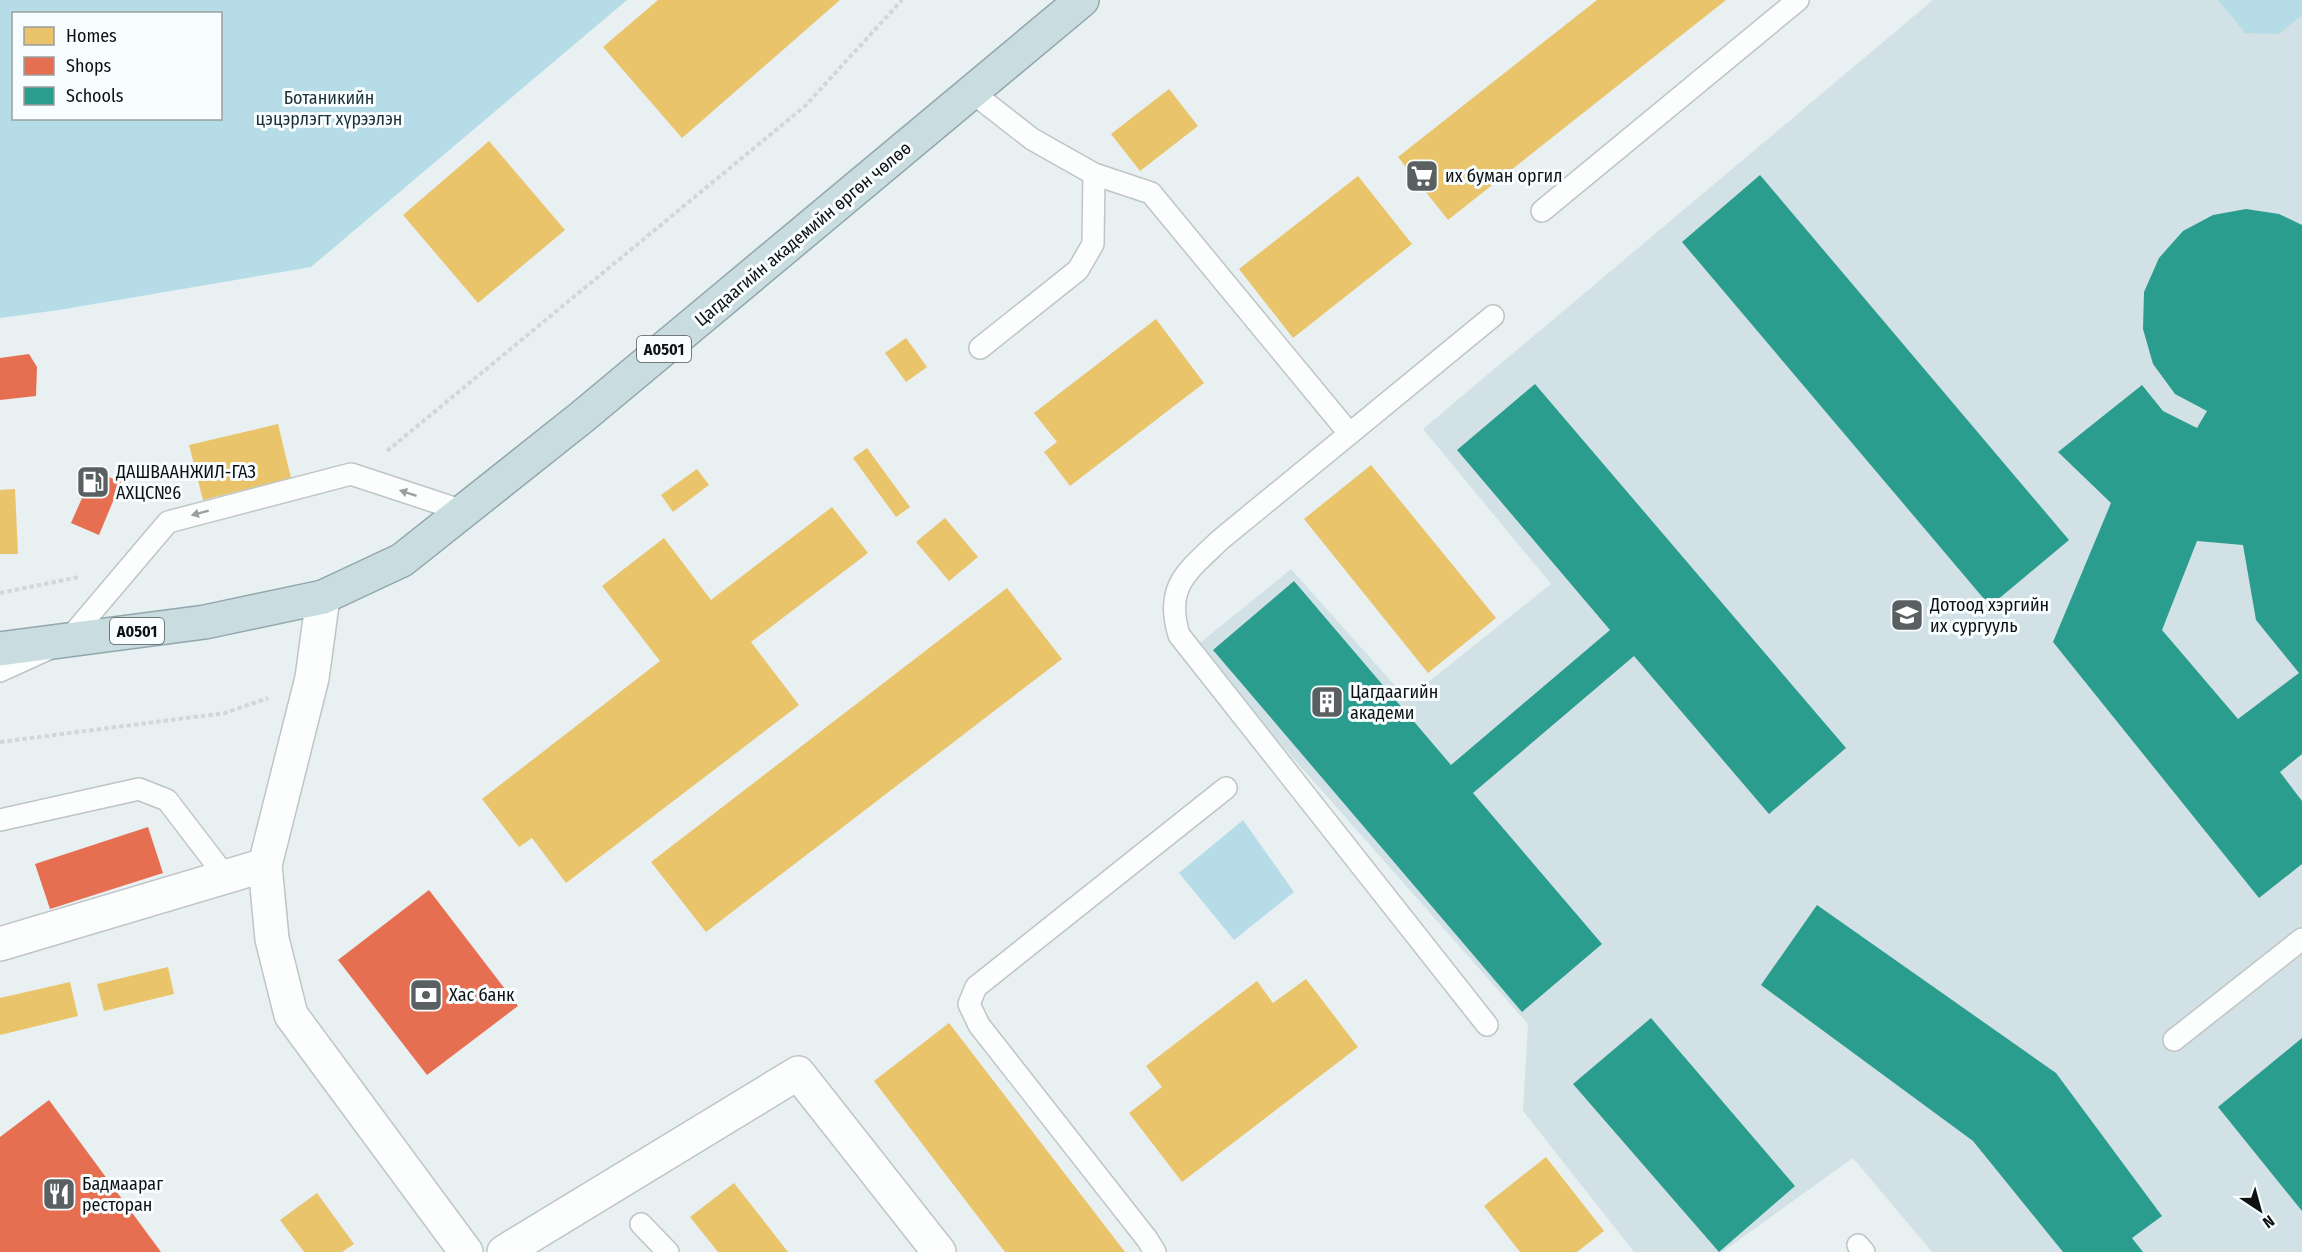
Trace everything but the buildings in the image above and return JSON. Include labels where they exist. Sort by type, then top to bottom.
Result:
[{"type":"highway","name":"Цагдаагийн академийн өргөн чөлөө","points":[[68,640],[206,622],[323,597],[402,560],[582,417],[1082,0]]},
{"type":"highway","name":"A0501","points":[[0,649],[68,640]]},
{"type":"street","points":[[323,597],[311,683],[265,866],[272,939],[291,1015],[466,1252]]},
{"type":"street","points":[[0,944],[265,866]]},
{"type":"street","points":[[504,1252],[798,1073],[939,1252]]},
{"type":"lane","points":[[1542,211],[1798,0]]},
{"type":"lane","points":[[973,93],[1032,139],[1094,174],[1151,194],[1349,433]]},
{"type":"lane","points":[[980,348],[1078,270],[1093,244],[1094,174]]},
{"type":"lane","points":[[1487,1025],[1179,635],[1174,618],[1174,599],[1186,572],[1220,540],[1493,316]]},
{"type":"lane","points":[[0,671],[68,640],[168,522],[351,474],[463,511]]},
{"type":"lane","points":[[0,820],[139,789],[167,800],[226,877]]},
{"type":"lane","points":[[1155,1252],[979,1025],[969,1004],[976,987],[1226,789]]},
{"type":"lane","points":[[2174,1040],[2302,939]]},
{"type":"lane","points":[[641,1224],[668,1252]]},
{"type":"path","points":[[351,474],[390,450],[806,106],[902,0]]},
{"type":"path","points":[[0,593],[131,566]]},
{"type":"path","points":[[0,742],[225,713],[311,683]]},
{"type":"shaded area","name":"Дотоод хэргийн их сургууль","points":[[1933,0],[2302,0],[2302,1252],[1932,1252],[1853,1158],[1722,1252],[1634,1252],[1523,1111],[1528,1024],[1195,647],[1291,569],[1407,699],[1551,584],[1423,429]]},
{"type":"green space","name":"Ботаникийн цэцэрлэгт хүрээлэн","points":[[0,0],[627,0],[311,267],[0,318]]},
{"type":"green space","points":[[2218,0],[2302,0],[2302,15],[2279,34],[2245,33]]},
{"type":"green space","points":[[1243,820],[1294,892],[1234,940],[1179,873]]},
{"type":"place","name":"их буман оргил","points":[[1422,176]]},
{"type":"place","name":"ДАШВААНЖИЛ-ГАЗ АХЦС№6","points":[[93,482]]},
{"type":"place","name":"Дотоод хэргийн их сургууль","points":[[1907,615]]},
{"type":"place","name":"Цагдаагийн академи","points":[[1327,702]]},
{"type":"place","name":"Хас банк","points":[[426,995]]},
{"type":"place","name":"Бадмаараг ресторан","points":[[59,1194]]}]
